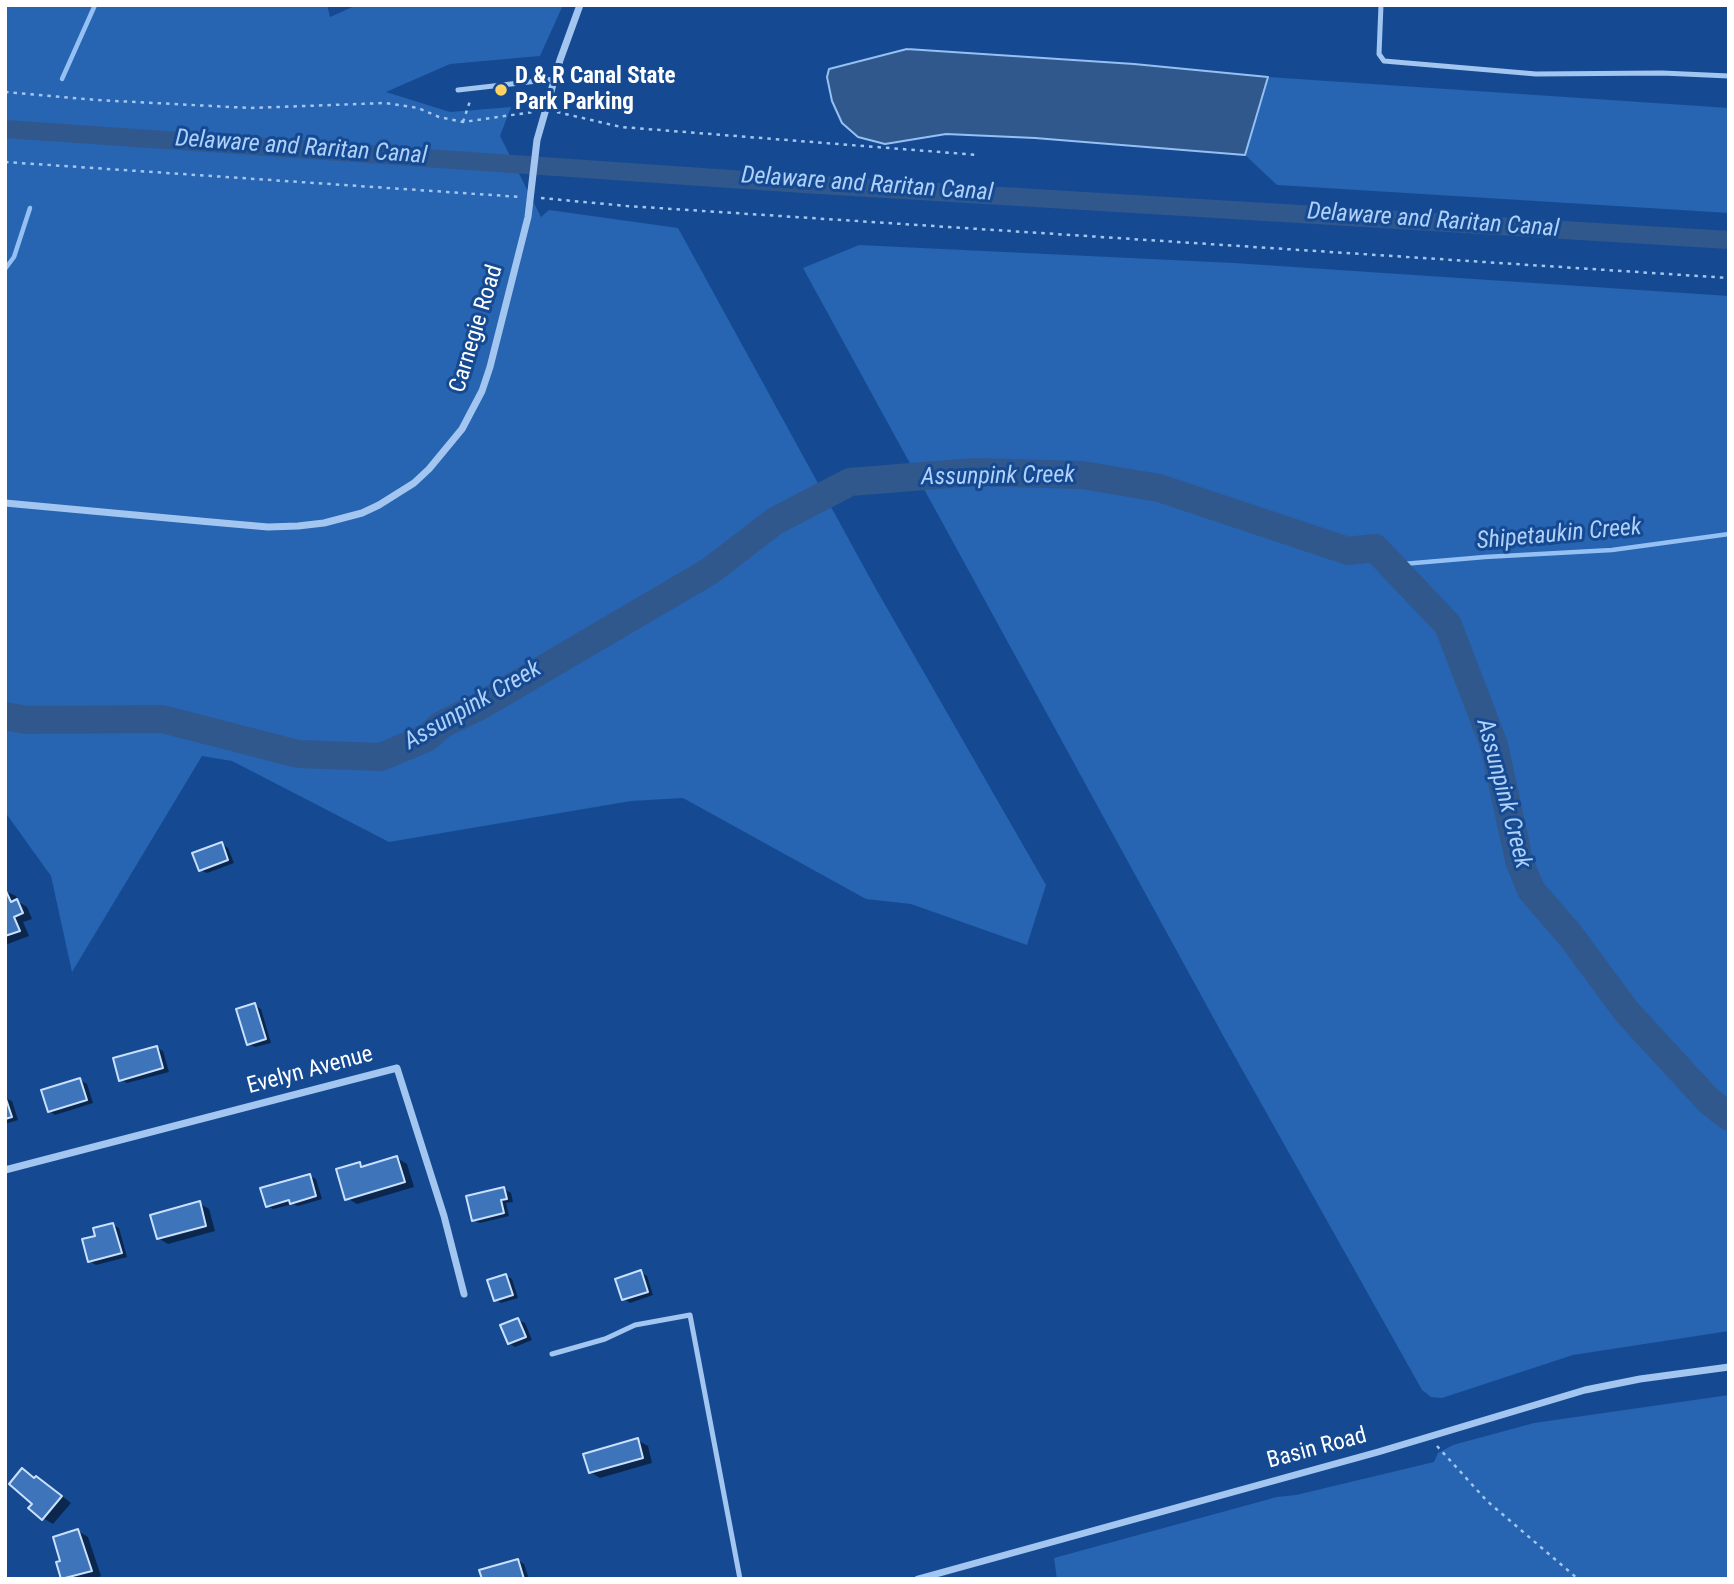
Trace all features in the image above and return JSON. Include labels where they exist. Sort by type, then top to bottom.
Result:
[{"type":"street","name":"Carnegie Road","points":[[5,503],[268,527],[324,523],[362,513],[414,483],[454,441],[482,391],[499,339],[528,217],[537,140],[580,5]]},
{"type":"street","name":"Evelyn Avenue","points":[[5,1170],[397,1068],[444,1216],[464,1294]]},
{"type":"street","name":"Basin Road","points":[[918,1579],[1378,1452],[1585,1390],[1640,1379],[1729,1367]]},
{"type":"lane","points":[[1381,5],[1379,54],[1384,61],[1536,74],[1662,73],[1729,76]]},
{"type":"lane","points":[[458,90],[555,79]]},
{"type":"lane","points":[[552,1354],[605,1339],[635,1325],[690,1315],[740,1579]]},
{"type":"path","points":[[463,122],[474,88]]},
{"type":"path","points":[[5,92],[250,108],[385,103],[418,108],[439,117],[463,122],[547,110],[621,127],[978,155]]},
{"type":"path","points":[[5,162],[627,206],[1729,278]]},
{"type":"path","points":[[1428,1436],[1487,1501],[1578,1579]]},
{"type":"shaded area","points":[[5,5],[327,5],[330,17],[357,5],[563,5],[540,56],[450,64],[386,92],[450,112],[511,107],[500,136],[541,217],[549,210],[678,228],[876,589],[1046,885],[1027,945],[911,904],[866,899],[683,798],[631,801],[389,842],[232,761],[202,756],[72,972],[51,876],[5,812]]},
{"type":"shaded area","points":[[907,49],[1134,64],[1268,77],[1245,155],[1035,138],[946,134],[885,144],[858,137],[842,123],[832,101],[827,77],[829,69]]},
{"type":"shaded area","points":[[1268,77],[1729,108],[1729,213],[1277,185],[1245,155]]},
{"type":"shaded area","points":[[859,245],[1234,263],[1729,296],[1729,1331],[1573,1355],[1442,1398],[1431,1397],[1422,1390],[1225,1039],[803,268]]},
{"type":"shaded area","points":[[1729,1395],[1729,1579],[1057,1579],[1054,1558],[1277,1497],[1296,1495],[1434,1462],[1438,1453],[1453,1445],[1534,1423]]},
{"type":"building","points":[[222,842],[228,860],[199,871],[192,853]]},
{"type":"building","points":[[5,889],[11,902],[17,899],[23,913],[14,917],[20,931],[5,936]]},
{"type":"building","points":[[255,1003],[266,1039],[247,1045],[236,1009]]},
{"type":"building","points":[[157,1046],[163,1068],[119,1081],[113,1058]]},
{"type":"building","points":[[80,1078],[87,1100],[48,1112],[41,1090]]},
{"type":"building","points":[[5,1096],[12,1117],[5,1119]]},
{"type":"building","points":[[397,1156],[405,1182],[345,1200],[336,1169],[360,1162],[361,1167]]},
{"type":"building","points":[[310,1174],[316,1196],[290,1204],[289,1200],[266,1207],[260,1188]]},
{"type":"building","points":[[504,1187],[507,1199],[501,1200],[504,1213],[472,1221],[466,1196]]},
{"type":"building","points":[[200,1201],[206,1226],[157,1239],[150,1215]]},
{"type":"building","points":[[113,1223],[122,1253],[88,1262],[82,1239],[95,1236],[93,1228]]},
{"type":"building","points":[[641,1270],[648,1292],[622,1300],[615,1279]]},
{"type":"building","points":[[506,1274],[513,1295],[494,1301],[487,1280]]},
{"type":"building","points":[[518,1318],[526,1337],[508,1344],[500,1325]]},
{"type":"building","points":[[638,1438],[643,1458],[589,1473],[583,1454]]},
{"type":"building","points":[[22,1468],[62,1496],[42,1520],[28,1508],[32,1504],[9,1484]]},
{"type":"building","points":[[78,1529],[92,1571],[61,1579],[56,1562],[60,1561],[53,1537]]},
{"type":"building","points":[[518,1559],[524,1579],[482,1579],[479,1570]]},
{"type":"waterway","points":[[62,79],[95,5]]},
{"type":"waterway","name":"Delaware and Raritan Canal","points":[[5,129],[803,184],[1729,240]]},
{"type":"waterway","points":[[5,269],[14,257],[30,208]]},
{"type":"waterway","name":"Assunpink Creek","points":[[5,716],[26,720],[162,719],[298,754],[381,757],[428,737],[441,725],[480,706],[710,571],[775,521],[850,482],[974,472],[1082,475],[1159,488],[1348,551],[1375,548],[1448,625],[1494,745],[1519,860],[1531,890],[1570,935],[1627,1012],[1708,1100],[1729,1117]]},
{"type":"waterway","name":"Shipetaukin Creek","points":[[1391,565],[1612,550],[1729,534]]},
{"type":"place","name":"D & R Canal State Park Parking","points":[[501,90]]}]
